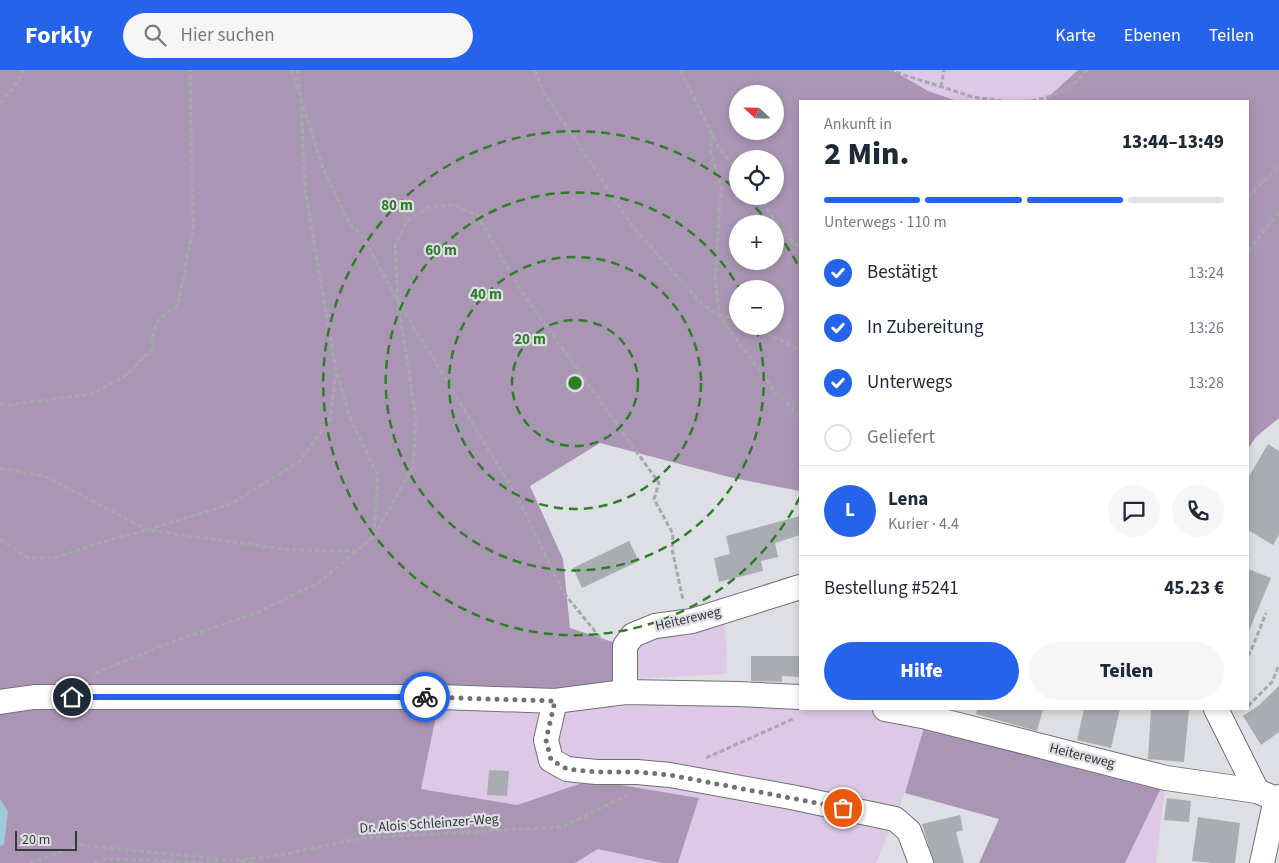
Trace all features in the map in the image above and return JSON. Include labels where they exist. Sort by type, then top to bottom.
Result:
[{"type":"street","name":"Heitereweg","points":[[625,646],[633,634],[655,626],[692,621],[799,586]]},
{"type":"street","points":[[625,646],[625,692]]},
{"type":"street","points":[[0,702],[34,698],[92,697],[440,697],[555,701],[625,692],[738,694],[799,707]]},
{"type":"street","points":[[555,701],[546,740],[551,760],[567,769],[670,775],[791,797],[895,819],[909,831],[921,863]]},
{"type":"street","name":"Heitereweg","points":[[890,710],[927,717],[1166,778],[1271,795]]},
{"type":"street","points":[[1217,710],[1271,795],[1262,863]]},
{"type":"path","points":[[0,104],[19,80],[23,70]]},
{"type":"path","points":[[0,404],[8,405],[91,394],[125,376],[152,349],[153,329],[162,316],[178,305],[193,228],[190,70]]},
{"type":"path","points":[[291,70],[323,168],[349,223],[363,237],[398,301],[518,498],[563,592],[602,640],[625,646]]},
{"type":"path","points":[[297,70],[301,101],[305,190],[336,370],[351,420],[378,476],[374,536]]},
{"type":"path","points":[[535,70],[543,91],[633,228],[702,304],[719,315],[729,318]]},
{"type":"path","points":[[680,70],[720,150],[729,160]]},
{"type":"path","points":[[888,70],[973,97],[995,100]]},
{"type":"path","points":[[941,87],[944,70]]},
{"type":"path","points":[[1037,100],[1059,93],[1080,79],[1088,70]]},
{"type":"path","points":[[714,135],[710,150],[721,187],[715,278],[719,315],[774,391],[799,415]]},
{"type":"path","points":[[1249,196],[1279,166]]},
{"type":"path","points":[[89,676],[180,639],[256,613],[318,583],[359,551],[374,536],[413,467],[416,418],[398,301],[394,245],[407,220],[429,207],[455,205],[478,216],[522,292],[659,483],[654,499],[673,534],[672,549],[683,601],[692,621]]},
{"type":"path","points":[[764,205],[785,235],[799,247]]},
{"type":"path","points":[[1249,250],[1279,212]]},
{"type":"path","points":[[771,335],[799,349]]},
{"type":"path","points":[[0,538],[28,558],[54,558],[231,504],[300,461],[330,419],[336,370]]},
{"type":"path","points":[[0,468],[46,477],[147,530],[290,550],[359,551]]},
{"type":"path","points":[[1249,654],[1266,613]]},
{"type":"path","points":[[1249,705],[1272,682],[1279,665]]},
{"type":"path","points":[[704,759],[799,708]]},
{"type":"path","name":"Dr. Alois Schleinzer-Weg","points":[[94,863],[108,859],[200,862],[232,860],[269,857],[363,838],[562,827],[631,794]]},
{"type":"path","points":[[30,863],[80,845],[256,863]]},
{"type":"shaded area","points":[[0,70],[892,70],[928,91],[954,100],[799,100],[799,491],[733,478],[600,443],[530,486],[563,559],[570,628],[625,646],[625,692],[440,697],[421,789],[517,805],[591,780],[699,798],[678,863],[662,863],[598,849],[575,863],[0,863]]},
{"type":"shaded area","points":[[892,70],[1078,70],[1045,100],[954,100],[928,91]]},
{"type":"shaded area","points":[[1078,70],[1279,70],[1279,418],[1256,437],[1249,448],[1249,100],[1045,100]]},
{"type":"shaded area","points":[[725,620],[727,674],[630,679],[638,637]]},
{"type":"shaded area","points":[[440,697],[799,697],[799,710],[890,710],[927,717],[905,793],[876,863],[678,863],[699,798],[591,780],[517,805],[421,789]]},
{"type":"shaded area","points":[[927,717],[1166,778],[1125,863],[979,863],[999,819],[905,793]]},
{"type":"shaded area","points":[[1166,778],[1156,863],[1125,863]]},
{"type":"shaded area","points":[[598,849],[662,863],[575,863]]},
{"type":"water","points":[[0,799],[8,811],[4,845],[0,846]]},
{"type":"building","points":[[1268,444],[1279,451],[1279,535],[1273,545],[1249,531],[1249,476]]},
{"type":"building","points":[[799,516],[799,535],[775,543],[778,557],[761,561],[763,571],[719,582],[714,558],[730,554],[726,536]]},
{"type":"building","points":[[629,541],[639,561],[582,588],[573,568]]},
{"type":"building","points":[[1249,569],[1271,578],[1249,631]]},
{"type":"building","points":[[751,656],[799,656],[799,677],[782,676],[782,682],[751,681]]},
{"type":"building","points":[[1279,686],[1279,732],[1261,745],[1243,716],[1258,706]]},
{"type":"building","points":[[977,710],[1043,710],[1037,731],[976,714]]},
{"type":"building","points":[[1084,710],[1120,710],[1111,748],[1077,740]]},
{"type":"building","points":[[1151,710],[1189,710],[1184,762],[1148,759]]},
{"type":"building","points":[[489,770],[509,771],[507,796],[487,795]]},
{"type":"building","points":[[1167,798],[1191,801],[1189,822],[1164,820]]},
{"type":"building","points":[[960,815],[963,830],[956,832],[964,863],[934,863],[922,824]]},
{"type":"building","points":[[1198,817],[1240,823],[1235,863],[1192,861]]},
{"type":"way so far","points":[[425,697],[555,701],[546,740],[551,760],[567,769],[670,775],[843,808]]},
{"type":"route","points":[[72,697],[425,697]]}]
